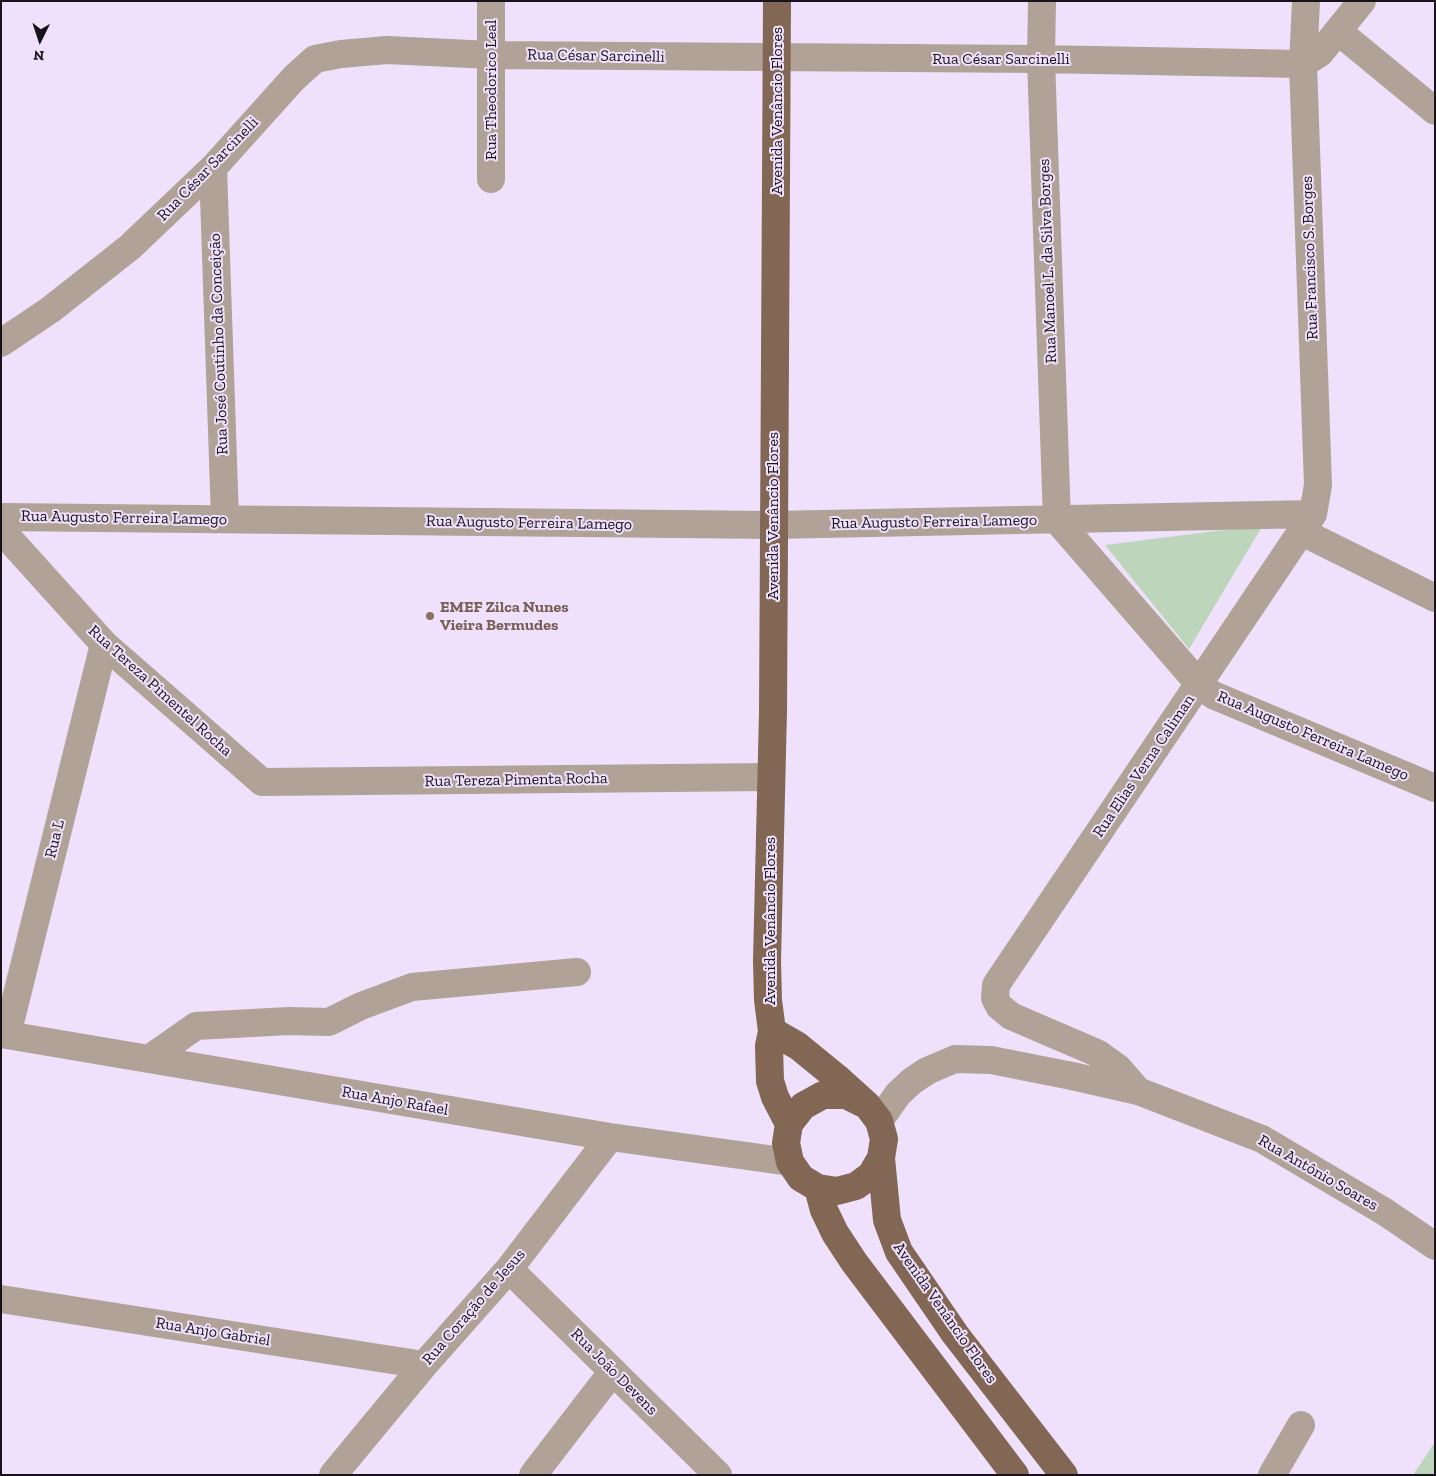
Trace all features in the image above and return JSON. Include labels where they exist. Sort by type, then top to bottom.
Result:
[{"type":"main road","name":"Avenida Venâncio Flores","points":[[778,1],[773,712],[767,960],[768,1000],[772,1031],[769,1046],[770,1080],[778,1104],[789,1124]]},
{"type":"main road","points":[[772,1031],[824,1067],[873,1113]]},
{"type":"main road","points":[[873,1113],[846,1095],[823,1095],[803,1106],[789,1124],[786,1143],[790,1162],[801,1178],[818,1188],[837,1191],[856,1186],[871,1174],[881,1158]]},
{"type":"main road","name":"Avenida Venâncio Flores","points":[[873,1113],[884,1139],[881,1158],[887,1220],[899,1252],[955,1334],[1064,1475]]},
{"type":"main road","points":[[818,1188],[824,1210],[835,1233],[854,1262],[1015,1475]]},
{"type":"street","name":"Rua Theodorico Leal","points":[[491,1],[491,179]]},
{"type":"street","name":"Rua Manoel L. da Silva Borges","points":[[1042,1],[1040,59],[1058,520]]},
{"type":"street","name":"Rua Francisco S. Borges","points":[[1306,1],[1303,64],[1318,486],[1308,523]]},
{"type":"street","points":[[1303,64],[1320,53],[1339,32],[1362,1]]},
{"type":"street","points":[[1339,32],[1433,105]]},
{"type":"street","name":"Rua César Sarcinelli","points":[[1,343],[50,310],[130,247],[213,168],[294,78],[315,59],[341,54],[387,50],[490,55],[1040,59],[1303,64]]},
{"type":"street","name":"Rua José Coutinho da Conceição","points":[[213,168],[225,519]]},
{"type":"street","name":"Rua Augusto Ferreira Lamego","points":[[1,517],[773,525],[1058,520],[1308,523]]},
{"type":"street","name":"Rua Augusto Ferreira Lamego","points":[[1058,520],[1200,685],[1213,695],[1435,788]]},
{"type":"street","points":[[1308,523],[1435,598]]},
{"type":"street","name":"Rua Elias Verna Caliman","points":[[1011,1016],[999,1006],[995,998],[996,985],[1005,969],[1200,685],[1308,523]]},
{"type":"street","name":"Rua Tereza Pimentel Rocha","points":[[1,530],[104,644],[262,782]]},
{"type":"street","name":"Rua L","points":[[4,1035],[104,644]]},
{"type":"street","name":"Rua Tereza Pimenta Rocha","points":[[262,782],[770,777]]},
{"type":"street","points":[[149,1059],[196,1026],[280,1021],[329,1022],[361,1006],[412,987],[577,972]]},
{"type":"street","name":"Rua Antônio Soares","points":[[1011,1016],[1097,1053],[1118,1068],[1138,1091]]},
{"type":"street","name":"Rua Anjo Rafael","points":[[4,1035],[610,1137],[790,1162]]},
{"type":"street","name":"Rua Antônio Soares","points":[[873,1113],[927,1071],[955,1059],[991,1060],[1021,1065],[1138,1091],[1262,1139],[1384,1212],[1435,1246]]},
{"type":"street","name":"Rua Coração de Jesus","points":[[333,1475],[424,1365],[509,1268],[610,1137]]},
{"type":"street","name":"Rua João Devens","points":[[509,1268],[718,1475]]},
{"type":"street","name":"Rua Anjo Gabriel","points":[[1,1299],[424,1365]]},
{"type":"street","points":[[533,1475],[613,1371]]},
{"type":"street","points":[[1272,1475],[1302,1425]]},
{"type":"green space","points":[[1263,525],[1189,649],[1105,545]]},
{"type":"green space","points":[[1435,1442],[1435,1475],[1413,1475]]},
{"type":"place","name":"EMEF Zilca Nunes Vieira Bermudes","points":[[430,616]]}]
